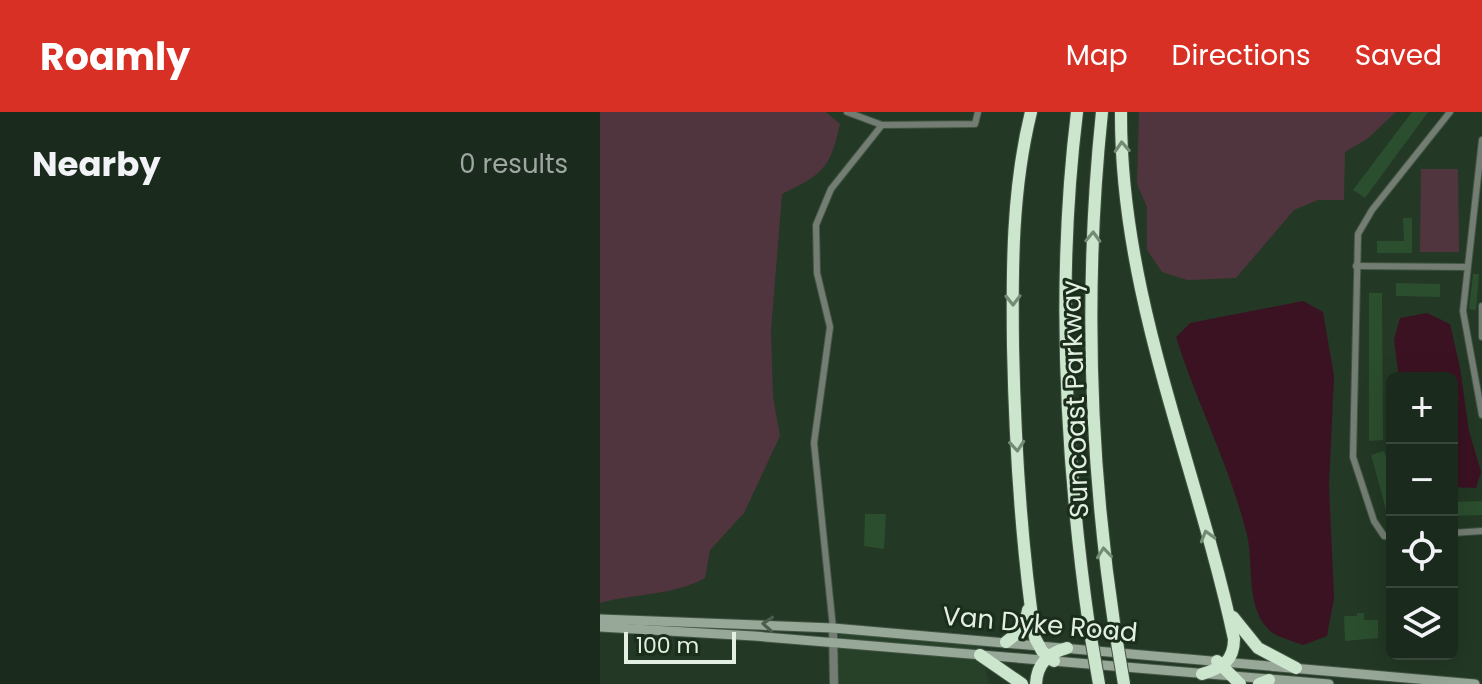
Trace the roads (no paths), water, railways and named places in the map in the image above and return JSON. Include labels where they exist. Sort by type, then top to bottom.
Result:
[{"type":"highway","points":[[1031,112],[1018,184],[1012,259],[1014,415],[1029,599],[1038,646],[1049,659]]},
{"type":"highway","name":"Suncoast Parkway","points":[[1077,112],[1067,246],[1066,357],[1075,521],[1099,684]]},
{"type":"highway","name":"Suncoast Parkway","points":[[1102,112],[1093,235],[1091,374],[1100,510],[1124,684]]},
{"type":"highway","points":[[1121,112],[1126,203],[1141,297],[1229,611],[1234,645],[1222,663],[1202,674]]},
{"type":"highway","points":[[1006,642],[1024,628],[1029,599]]},
{"type":"highway","points":[[1229,611],[1250,641],[1296,668]]},
{"type":"highway","points":[[1036,684],[1037,672],[1049,659],[1067,648]]},
{"type":"highway","points":[[980,655],[1022,684]]},
{"type":"highway","points":[[1222,663],[1238,680]]},
{"type":"main road","name":"Van Dyke Road","points":[[600,619],[833,628],[1475,684]]},
{"type":"main road","name":"Van Dyke Road","points":[[605,628],[1049,659],[1238,680],[1329,684]]},
{"type":"main road","points":[[600,636],[605,628]]},
{"type":"street","points":[[847,112],[882,125],[975,124],[978,112]]},
{"type":"street","points":[[1386,536],[1374,521],[1353,457],[1358,234],[1372,210],[1450,112]]},
{"type":"street","points":[[834,684],[833,628],[814,443],[830,327],[817,273],[816,225],[831,189],[882,125]]},
{"type":"street","points":[[1482,140],[1463,311],[1482,415]]},
{"type":"street","points":[[1356,266],[1467,267]]},
{"type":"street","points":[[1482,306],[1482,337]]},
{"type":"street","points":[[1458,533],[1482,531]]}]
